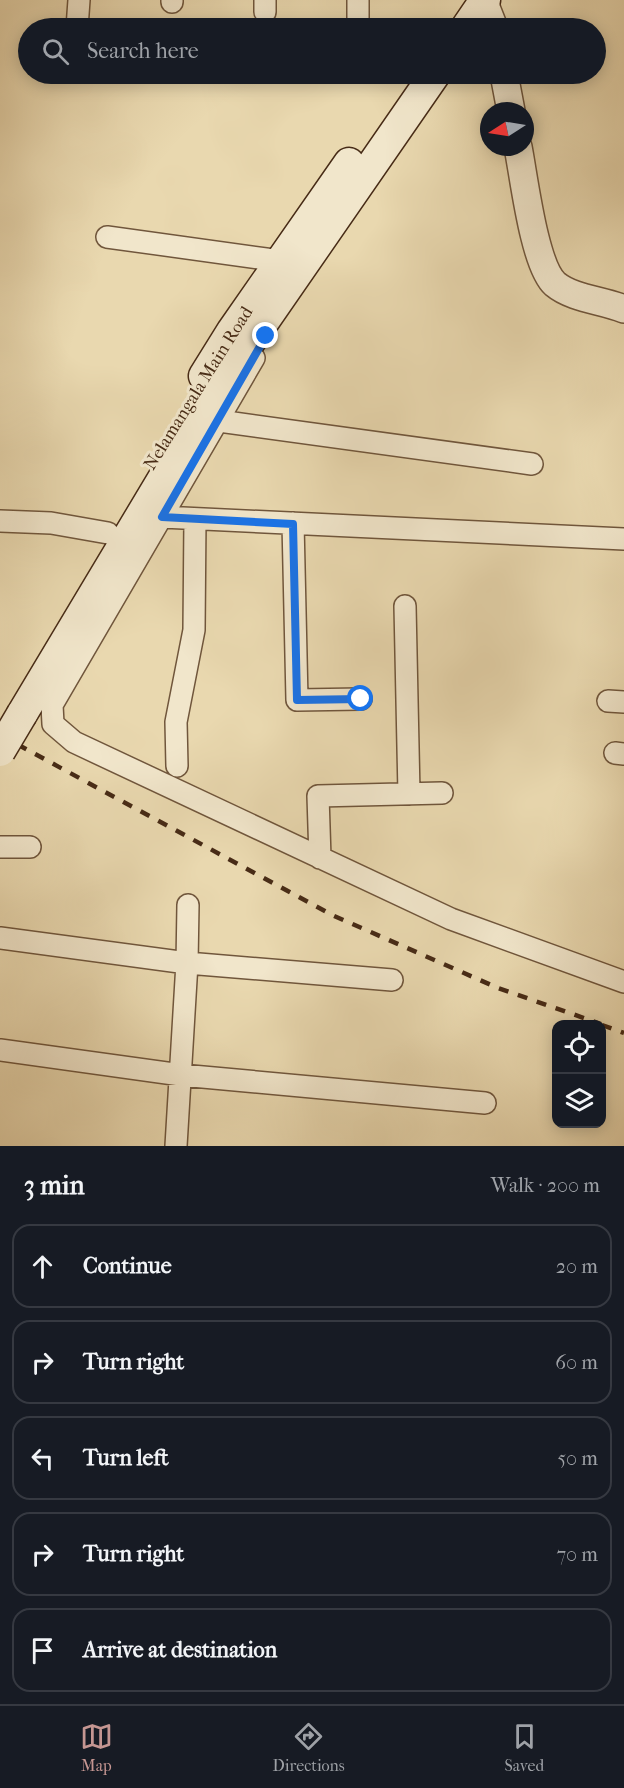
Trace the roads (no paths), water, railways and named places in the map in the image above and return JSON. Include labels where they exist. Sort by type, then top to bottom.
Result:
[{"type":"main road","points":[[460,18],[481,6]]},
{"type":"main road","name":"Nelamangala Main Road","points":[[9,709],[108,533],[232,331],[405,84]]},
{"type":"main road","points":[[0,751],[9,709],[213,395],[428,84]]},
{"type":"street","points":[[78,18],[79,0]]},
{"type":"street","points":[[358,0],[358,18]]},
{"type":"street","points":[[506,84],[510,102]]},
{"type":"street","points":[[521,156],[540,254],[547,274],[556,285],[569,292],[624,309]]},
{"type":"street","points":[[107,237],[281,261]]},
{"type":"street","points":[[272,311],[266,336],[219,421],[52,705],[53,724],[74,742],[451,919],[624,982]]},
{"type":"street","points":[[219,421],[531,464]]},
{"type":"street","points":[[162,517],[624,539]]},
{"type":"street","points":[[177,766],[176,722],[194,630],[195,519]]},
{"type":"street","points":[[0,521],[51,523],[108,533]]},
{"type":"street","points":[[293,524],[297,700],[361,699]]},
{"type":"street","points":[[405,606],[409,794]]},
{"type":"street","points":[[320,858],[318,796],[442,793]]},
{"type":"street","points":[[0,847],[30,847]]},
{"type":"street","points":[[176,1146],[187,963],[188,905]]},
{"type":"street","points":[[0,938],[187,963],[392,980]]},
{"type":"street","points":[[0,1050],[181,1075],[485,1103]]},
{"type":"railway","points":[[0,735],[332,915],[498,988],[590,1020]]},
{"type":"railway","points":[[606,1026],[624,1033]]}]
